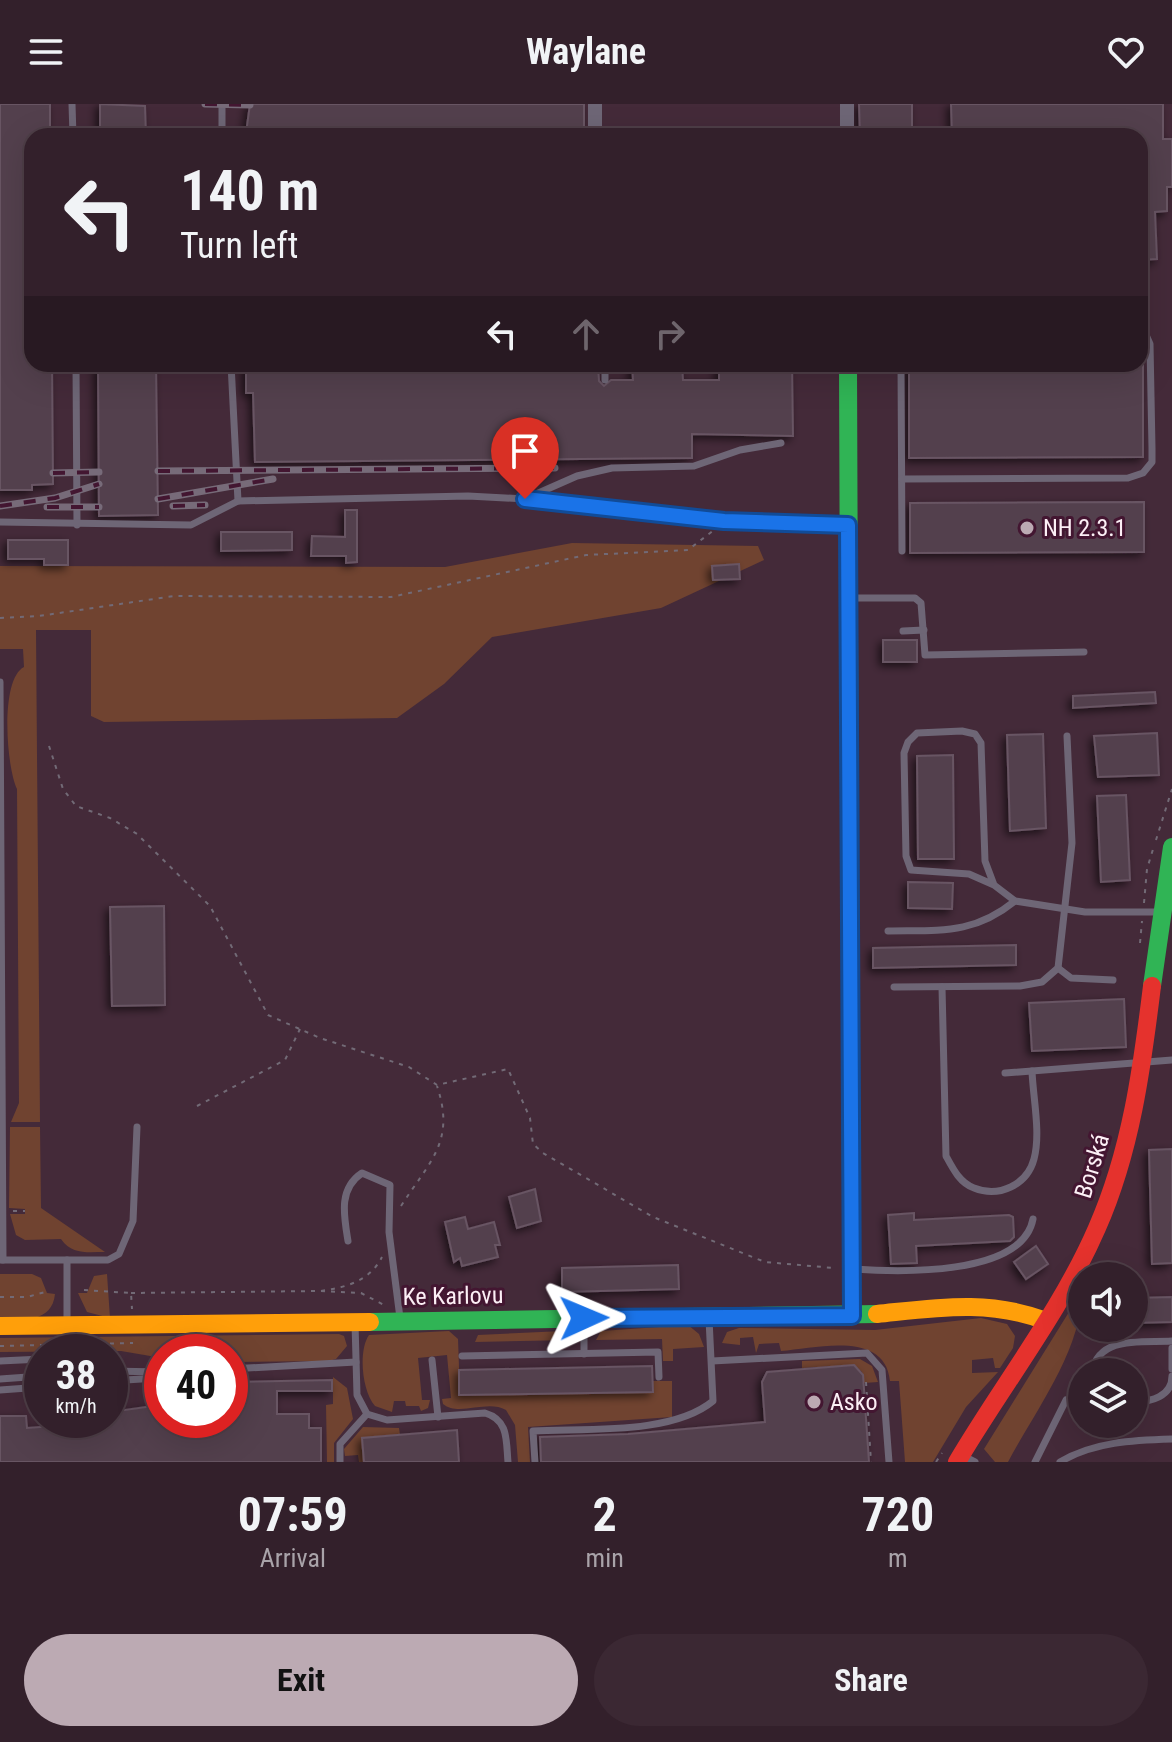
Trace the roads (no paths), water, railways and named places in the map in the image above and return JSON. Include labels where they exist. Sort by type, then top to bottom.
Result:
[{"type":"street","points":[[595,104],[595,128]]},
{"type":"street","points":[[847,104],[847,128]]},
{"type":"street","points":[[848,372],[852,1316]]},
{"type":"street","name":"Borská","points":[[964,1460],[1094,1236],[1111,1194],[1125,1148],[1141,1062],[1172,849]]},
{"type":"street","name":"Ke Karlovu","points":[[0,1326],[852,1316],[984,1304],[1012,1307],[1046,1321]]},
{"type":"lane","points":[[72,104],[73,128]]},
{"type":"lane","points":[[222,104],[222,128]]},
{"type":"lane","points":[[902,479],[1128,478],[1143,473],[1152,462],[1148,340]]},
{"type":"lane","points":[[76,372],[77,525]]},
{"type":"lane","points":[[231,372],[238,501]]},
{"type":"lane","points":[[605,372],[605,380]]},
{"type":"lane","points":[[901,372],[902,551]]},
{"type":"lane","points":[[525,499],[577,476],[600,470],[694,466],[740,450],[781,443]]},
{"type":"lane","points":[[0,522],[191,525],[238,501],[468,496],[525,499],[724,521],[848,525]]},
{"type":"lane","points":[[849,598],[915,598],[923,608],[925,655],[1084,652]]},
{"type":"lane","points":[[903,631],[924,630]]},
{"type":"lane","points":[[0,682],[1,1260],[108,1260],[124,1248],[133,1221],[137,1127]]},
{"type":"lane","points":[[994,885],[985,861],[981,743],[975,734],[962,731],[917,733],[908,742],[904,753],[906,856],[911,870],[969,874],[994,885],[1015,901],[1064,909],[1163,913]]},
{"type":"lane","points":[[894,987],[1020,986],[1042,982],[1058,968],[1072,843],[1067,736]]},
{"type":"lane","points":[[888,931],[956,930],[979,925],[1015,901]]},
{"type":"lane","points":[[1058,968],[1071,978],[1113,980]]},
{"type":"lane","points":[[942,987],[946,1156],[957,1176],[973,1188],[993,1192],[1012,1188],[1028,1173],[1035,1157],[1032,1071]]},
{"type":"lane","points":[[1005,1073],[1169,1060],[1172,1050]]},
{"type":"lane","points":[[348,1241],[343,1207],[351,1180],[362,1173],[390,1185],[389,1232],[400,1321]]},
{"type":"lane","points":[[851,1269],[905,1273],[951,1268],[991,1257],[1023,1240],[1033,1219]]},
{"type":"lane","points":[[67,1260],[67,1325]]},
{"type":"lane","points":[[535,1462],[533,1431],[677,1422],[713,1401],[709,1316]]},
{"type":"lane","points":[[584,1318],[584,1354]]},
{"type":"lane","points":[[355,1321],[357,1395],[367,1414],[387,1420],[494,1416],[505,1428],[508,1462]]},
{"type":"lane","points":[[1097,1358],[1111,1345],[1172,1341]]},
{"type":"lane","points":[[1172,1348],[1172,1369]]},
{"type":"lane","points":[[712,1361],[855,1351],[867,1353],[882,1370],[889,1462]]},
{"type":"lane","points":[[462,1356],[658,1352],[659,1377]]},
{"type":"lane","points":[[0,1361],[24,1360]]},
{"type":"lane","points":[[432,1360],[438,1417]]},
{"type":"lane","points":[[248,1368],[356,1362]]},
{"type":"lane","points":[[1148,1401],[1163,1395],[1172,1384],[1172,1376]]},
{"type":"lane","points":[[0,1379],[24,1377]]},
{"type":"lane","points":[[0,1390],[24,1388]]},
{"type":"lane","points":[[1035,1462],[1066,1400]]},
{"type":"lane","points":[[340,1462],[340,1444],[367,1414]]},
{"type":"lane","points":[[1060,1462],[1072,1455],[1125,1441],[1172,1439]]},
{"type":"railway","points":[[205,104],[250,105]]},
{"type":"railway","points":[[158,471],[555,468]]},
{"type":"railway","points":[[53,473],[99,472]]},
{"type":"railway","points":[[158,499],[273,479]]},
{"type":"railway","points":[[0,506],[55,498],[99,484]]},
{"type":"railway","points":[[173,506],[205,505]]},
{"type":"railway","points":[[47,507],[99,507]]},
{"type":"place","name":"NH 2.3.1","points":[[1027,528]]},
{"type":"place","name":"Asko","points":[[814,1402]]}]
